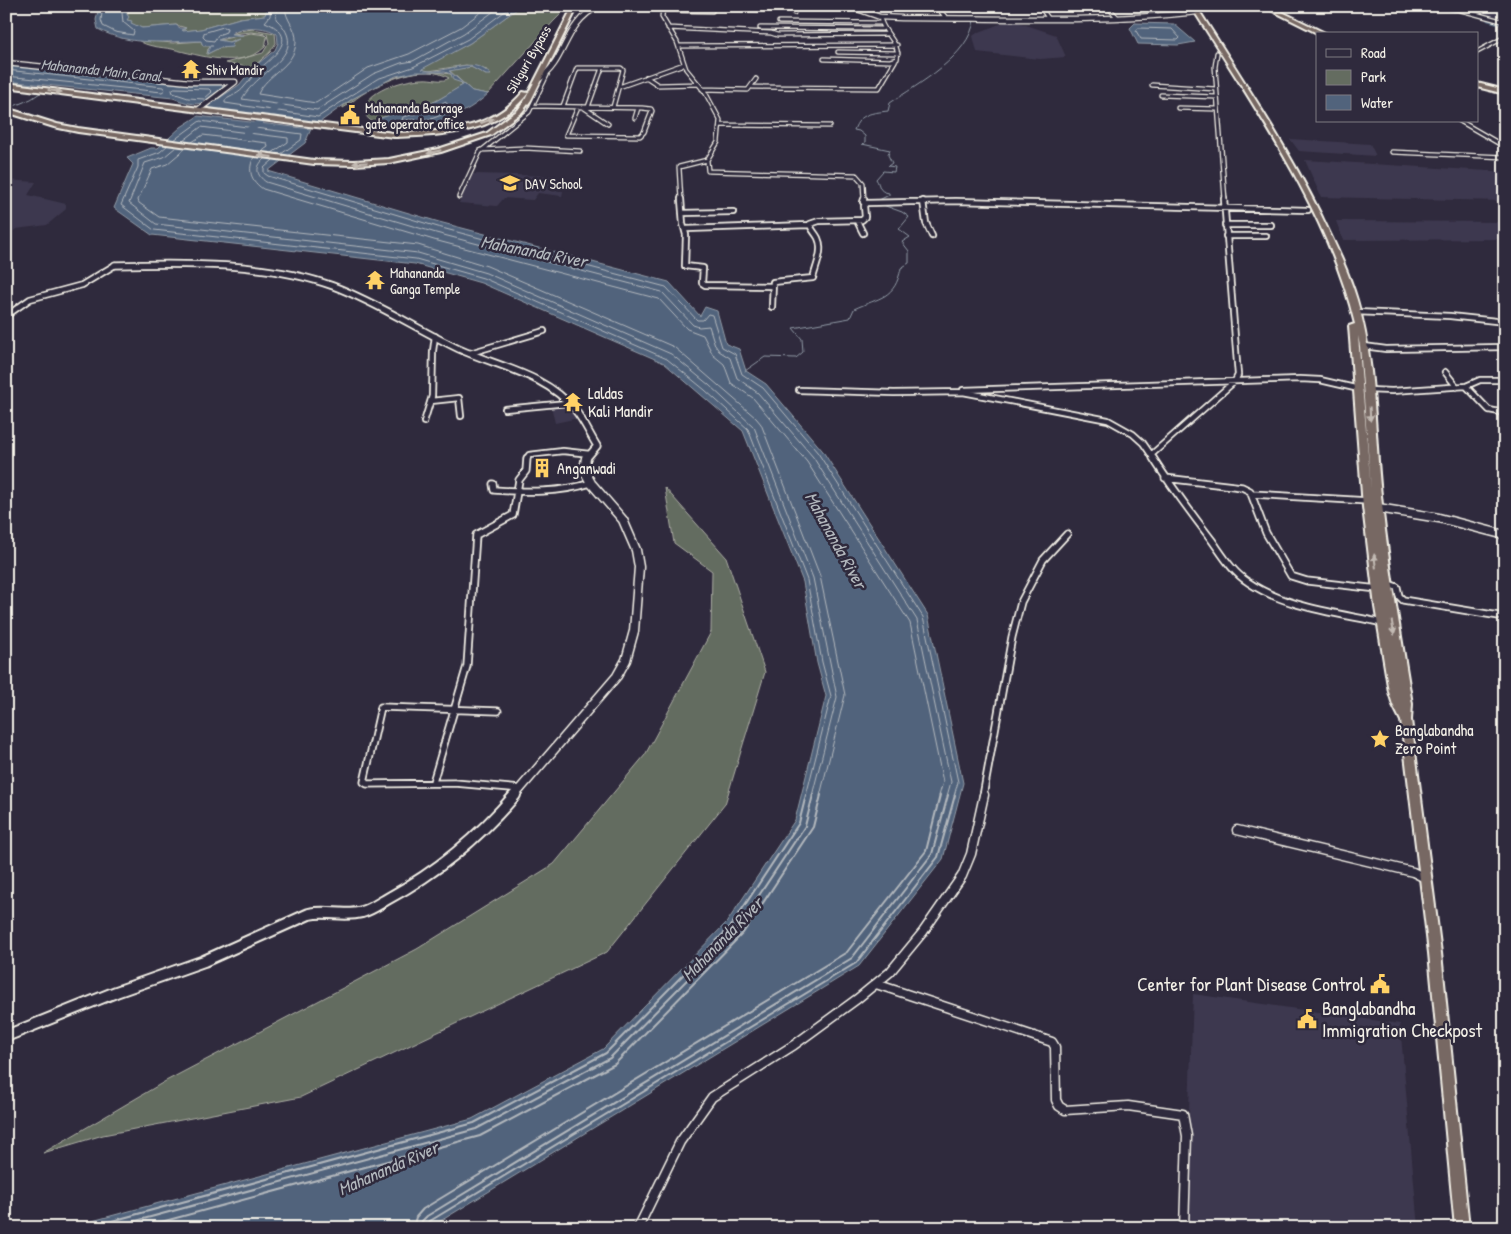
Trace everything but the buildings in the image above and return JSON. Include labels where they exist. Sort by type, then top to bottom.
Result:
[{"type":"highway","points":[[8,111],[56,126],[314,162],[354,164],[405,159],[453,147],[488,134],[520,111],[539,79],[576,6]]},
{"type":"highway","name":"Siliguri Bypass","points":[[201,109],[318,126],[401,134],[428,133],[464,128],[495,119],[511,109],[523,96],[568,14],[576,6]]},
{"type":"highway","points":[[1265,6],[1320,32]]},
{"type":"highway","points":[[1194,11],[1217,53],[1271,140],[1336,267],[1355,335],[1364,388]]},
{"type":"highway","points":[[1194,11],[1276,137],[1299,178],[1336,253],[1356,312],[1364,346],[1364,388],[1378,589],[1385,608],[1405,695],[1406,720],[1427,879],[1462,1228]]},
{"type":"highway","points":[[6,85],[201,109]]},
{"type":"highway","points":[[1478,85],[1505,91]]},
{"type":"highway","points":[[1369,466],[1371,505],[1386,583],[1383,623],[1394,692],[1406,720]]},
{"type":"main road","points":[[539,79],[547,75],[576,23],[584,13],[599,6]]},
{"type":"main road","points":[[852,7],[880,17],[946,18],[1118,18],[1180,14],[1194,11]]},
{"type":"main road","points":[[6,63],[184,82],[235,82],[201,109]]},
{"type":"main road","points":[[6,1036],[116,992],[204,961],[309,914],[322,911],[357,914],[368,910],[412,885],[457,852],[493,821],[617,676],[626,660],[631,644],[639,573],[638,558],[622,520],[591,483],[583,466],[597,446],[580,416],[567,403],[533,377],[470,353],[339,288],[314,280],[232,266],[182,263],[115,265]]},
{"type":"main road","points":[[1371,505],[1446,520],[1505,535]]},
{"type":"street","points":[[729,8],[767,10],[772,6]]},
{"type":"street","points":[[794,13],[797,6]]},
{"type":"street","points":[[1040,6],[1048,18]]},
{"type":"street","points":[[1108,6],[1118,18]]},
{"type":"street","points":[[1446,6],[1505,22]]},
{"type":"street","points":[[686,229],[809,225],[819,221],[857,221],[865,218],[864,187],[862,178],[856,174],[711,172],[708,170],[707,160],[718,142],[720,124],[716,112],[702,89],[686,69],[679,46],[662,17],[662,8],[712,11]]},
{"type":"street","points":[[865,12],[871,9],[939,9],[946,18]]},
{"type":"street","points":[[1108,14],[1112,18]]},
{"type":"street","points":[[702,89],[748,90],[752,87],[879,88],[894,61],[899,56],[897,45],[882,29],[880,17]]},
{"type":"street","points":[[779,22],[880,23]]},
{"type":"street","points":[[668,28],[771,33],[777,35],[887,34]]},
{"type":"street","points":[[760,28],[882,29]]},
{"type":"street","points":[[1478,51],[1505,37]]},
{"type":"street","points":[[679,46],[897,45]]},
{"type":"street","points":[[838,52],[898,53]]},
{"type":"street","points":[[1151,455],[1238,378],[1216,97],[1215,67],[1217,53]]},
{"type":"street","points":[[824,59],[894,61]]},
{"type":"street","points":[[619,87],[684,64]]},
{"type":"street","points":[[563,106],[577,68],[623,68],[613,107]]},
{"type":"street","points":[[532,106],[563,106],[583,107],[613,107],[652,110],[644,132],[640,136],[566,135],[583,107],[602,68]]},
{"type":"street","points":[[459,198],[481,150],[524,117],[532,106],[547,75]]},
{"type":"street","points":[[646,76],[658,86],[698,84]]},
{"type":"street","points":[[752,87],[756,79]]},
{"type":"street","points":[[1152,85],[1216,89]]},
{"type":"street","points":[[1161,95],[1216,97]]},
{"type":"street","points":[[583,107],[608,124]]},
{"type":"street","points":[[635,118],[638,108]]},
{"type":"street","points":[[1178,108],[1217,109]]},
{"type":"street","points":[[1462,122],[1505,147]]},
{"type":"street","points":[[720,124],[830,126]]},
{"type":"street","points":[[481,150],[525,148],[580,151]]},
{"type":"street","points":[[1392,152],[1505,157]]},
{"type":"street","points":[[707,160],[679,166],[682,213],[688,244],[684,251],[685,266],[702,268],[704,285],[772,286]]},
{"type":"street","points":[[865,204],[923,201],[1308,210]]},
{"type":"street","points":[[923,201],[926,223],[932,236]]},
{"type":"street","points":[[682,213],[733,212]]},
{"type":"street","points":[[857,221],[863,233]]},
{"type":"street","points":[[772,308],[772,282],[813,278],[819,255],[819,240],[811,231],[809,225]]},
{"type":"street","points":[[1225,226],[1271,225]]},
{"type":"street","points":[[1226,236],[1266,236]]},
{"type":"street","points":[[6,316],[30,299],[82,285],[115,265]]},
{"type":"street","points":[[1356,312],[1450,316],[1505,322]]},
{"type":"street","points":[[470,353],[544,331]]},
{"type":"street","points":[[424,422],[425,412],[431,401],[432,351],[435,336]]},
{"type":"street","points":[[1364,346],[1386,349],[1505,347]]},
{"type":"street","points":[[1445,372],[1457,387]]},
{"type":"street","points":[[949,392],[974,389],[1134,386],[1314,379],[1392,391],[1466,386],[1480,380],[1505,380]]},
{"type":"street","points":[[1466,386],[1489,410],[1505,413]]},
{"type":"street","points":[[799,390],[979,394],[1103,418],[1133,434],[1146,447],[1165,478],[1234,572],[1250,585],[1277,597],[1383,623]]},
{"type":"street","points":[[431,401],[459,398],[461,416]]},
{"type":"street","points":[[505,409],[567,403]]},
{"type":"street","points":[[433,782],[456,708],[468,659],[471,595],[475,573],[475,537],[478,532],[512,517],[515,510],[520,478],[526,471],[529,455],[563,451],[590,454]]},
{"type":"street","points":[[1165,478],[1246,488],[1252,494],[1266,533],[1291,576],[1307,581],[1378,589]]},
{"type":"street","points":[[493,484],[494,490],[517,490],[569,489],[591,483]]},
{"type":"street","points":[[1252,494],[1371,505]]},
{"type":"street","points":[[638,1228],[681,1143],[703,1107],[712,1097],[794,1045],[890,972],[911,947],[962,876],[967,866],[979,821],[1012,638],[1021,602],[1043,560],[1068,534]]},
{"type":"street","points":[[1386,583],[1397,587],[1399,596],[1403,600],[1505,616]]},
{"type":"street","points":[[498,711],[456,708],[380,708],[364,782],[367,784],[433,782],[521,789]]},
{"type":"street","points":[[1237,830],[1413,872],[1427,879]]},
{"type":"street","points":[[876,984],[1031,1037],[1050,1041],[1055,1047],[1056,1100],[1061,1108],[1065,1110],[1128,1106],[1182,1114],[1186,1136],[1184,1228]]},
{"type":"shaded area","points":[[1453,6],[1505,6],[1505,21]]},
{"type":"shaded area","points":[[1005,22],[1017,22],[1056,35],[1066,57],[1040,59],[977,52],[973,36]]},
{"type":"shaded area","points":[[1290,139],[1370,144],[1376,156],[1299,151]]},
{"type":"shaded area","points":[[1305,160],[1505,172],[1505,201],[1321,197]]},
{"type":"shaded area","name":"DAV School","points":[[473,174],[556,176],[548,190],[563,191],[562,196],[538,193],[533,200],[504,198],[497,206],[459,203]]},
{"type":"shaded area","points":[[6,180],[36,182],[28,195],[66,204],[66,209],[47,225],[16,229],[6,237]]},
{"type":"shaded area","points":[[1336,221],[1505,222],[1505,239],[1343,240]]},
{"type":"shaded area","points":[[567,404],[578,418],[555,423],[551,406]]},
{"type":"shaded area","points":[[1193,994],[1400,1024],[1418,1228],[1185,1228]]},
{"type":"green space","points":[[129,6],[262,6],[267,11],[265,15],[240,18],[201,29],[182,31],[186,28],[176,25],[141,28],[130,23],[131,21],[127,20]]},
{"type":"green space","points":[[521,6],[569,6],[488,94],[472,91],[449,70],[471,67],[486,75],[487,70],[466,65],[429,71],[451,74],[454,80],[459,81],[463,85],[423,106],[389,115],[373,122],[367,117],[365,106],[369,100],[390,86],[416,79],[444,80],[449,78],[428,72],[407,75],[428,71],[422,70],[422,67],[470,43]]},
{"type":"green space","points":[[253,29],[275,33],[276,43],[270,52],[252,68],[225,63],[263,53],[269,43],[267,34],[251,32],[232,34],[238,31]]},
{"type":"green space","points":[[251,33],[267,37],[265,47],[256,54],[245,58],[233,59],[207,57],[154,46],[138,40],[173,43],[202,41],[202,45],[213,46],[208,49],[207,54],[219,48],[231,47],[234,40],[228,42],[219,40]]},
{"type":"green space","points":[[400,76],[361,95],[343,108],[343,106],[372,87]]},
{"type":"green space","points":[[665,488],[726,557],[765,672],[725,804],[607,952],[301,1097],[103,1135],[43,1153],[164,1082],[417,949],[554,864],[645,755],[711,632],[712,571],[674,543]]},
{"type":"water","points":[[99,6],[129,6],[126,13],[129,17],[127,20],[142,28],[176,25],[180,28],[186,28],[183,31],[201,29],[240,18],[265,15],[267,9],[262,6],[521,6],[470,43],[422,69],[430,71],[465,65],[483,69],[491,75],[486,75],[471,67],[449,71],[472,91],[488,94],[463,112],[449,118],[419,126],[403,127],[373,122],[389,115],[430,104],[463,85],[462,83],[453,80],[451,74],[445,72],[416,72],[396,76],[352,99],[320,122],[206,107],[239,85],[255,66],[275,50],[278,43],[277,34],[260,28],[240,29],[231,34],[243,35],[218,40],[229,42],[239,39],[233,42],[232,47],[219,48],[207,54],[210,46],[203,46],[201,41],[149,42],[110,35],[98,29],[96,20]]},
{"type":"water","points":[[1135,23],[1174,24],[1195,42],[1178,45],[1138,44],[1130,28]]},
{"type":"water","points":[[6,65],[190,85],[216,83],[227,86],[208,101],[197,104],[173,98],[6,81]]},
{"type":"water","points":[[198,116],[311,129],[305,143],[268,171],[439,222],[669,282],[700,316],[705,307],[717,311],[726,344],[739,349],[746,371],[766,384],[822,450],[928,615],[963,783],[943,859],[859,966],[429,1228],[66,1228],[472,1119],[603,1049],[727,922],[795,820],[826,696],[817,663],[803,582],[743,431],[664,363],[481,283],[415,264],[152,235],[114,208],[133,164],[127,158],[151,148],[158,148],[181,127]]},
{"type":"waterway","points":[[1442,6],[1454,10]]},
{"type":"waterway","points":[[1488,19],[1505,24]]},
{"type":"waterway","points":[[879,200],[889,195],[889,193],[881,190],[876,179],[883,171],[894,172],[895,167],[888,166],[892,163],[888,155],[890,150],[862,144],[865,143],[865,136],[859,131],[854,130],[857,124],[867,115],[888,111],[890,103],[941,68],[963,45],[970,33],[974,20]]},
{"type":"waterway","points":[[7,109],[31,99],[43,91]]},
{"type":"waterway","name":"Mahananda River","points":[[246,133],[281,105]]},
{"type":"waterway","points":[[745,371],[765,357],[796,358],[803,352],[802,339],[793,328],[850,318],[854,309],[885,296],[895,286],[901,268],[909,263],[909,251],[902,242],[910,237],[899,229],[909,217],[902,212],[880,204]]},
{"type":"place","name":"Shiv Mandir","points":[[191,69]]},
{"type":"place","name":"Mahananda Barrage gate operator office","points":[[350,115]]},
{"type":"place","name":"DAV School","points":[[510,183]]},
{"type":"place","name":"Mahananda Ganga Temple","points":[[375,280]]},
{"type":"place","name":"Laldas Kali Mandir","points":[[573,402]]},
{"type":"place","name":"Anganwadi","points":[[542,468]]},
{"type":"place","name":"Banglabandha Zero Point","points":[[1380,739]]},
{"type":"place","name":"Center for Plant Disease Control","points":[[1380,984]]},
{"type":"place","name":"Banglabandha Immigration Checkpost","points":[[1307,1019]]},
{"type":"water label","name":"Mahananda Main Canal","points":[[101,70]]}]
